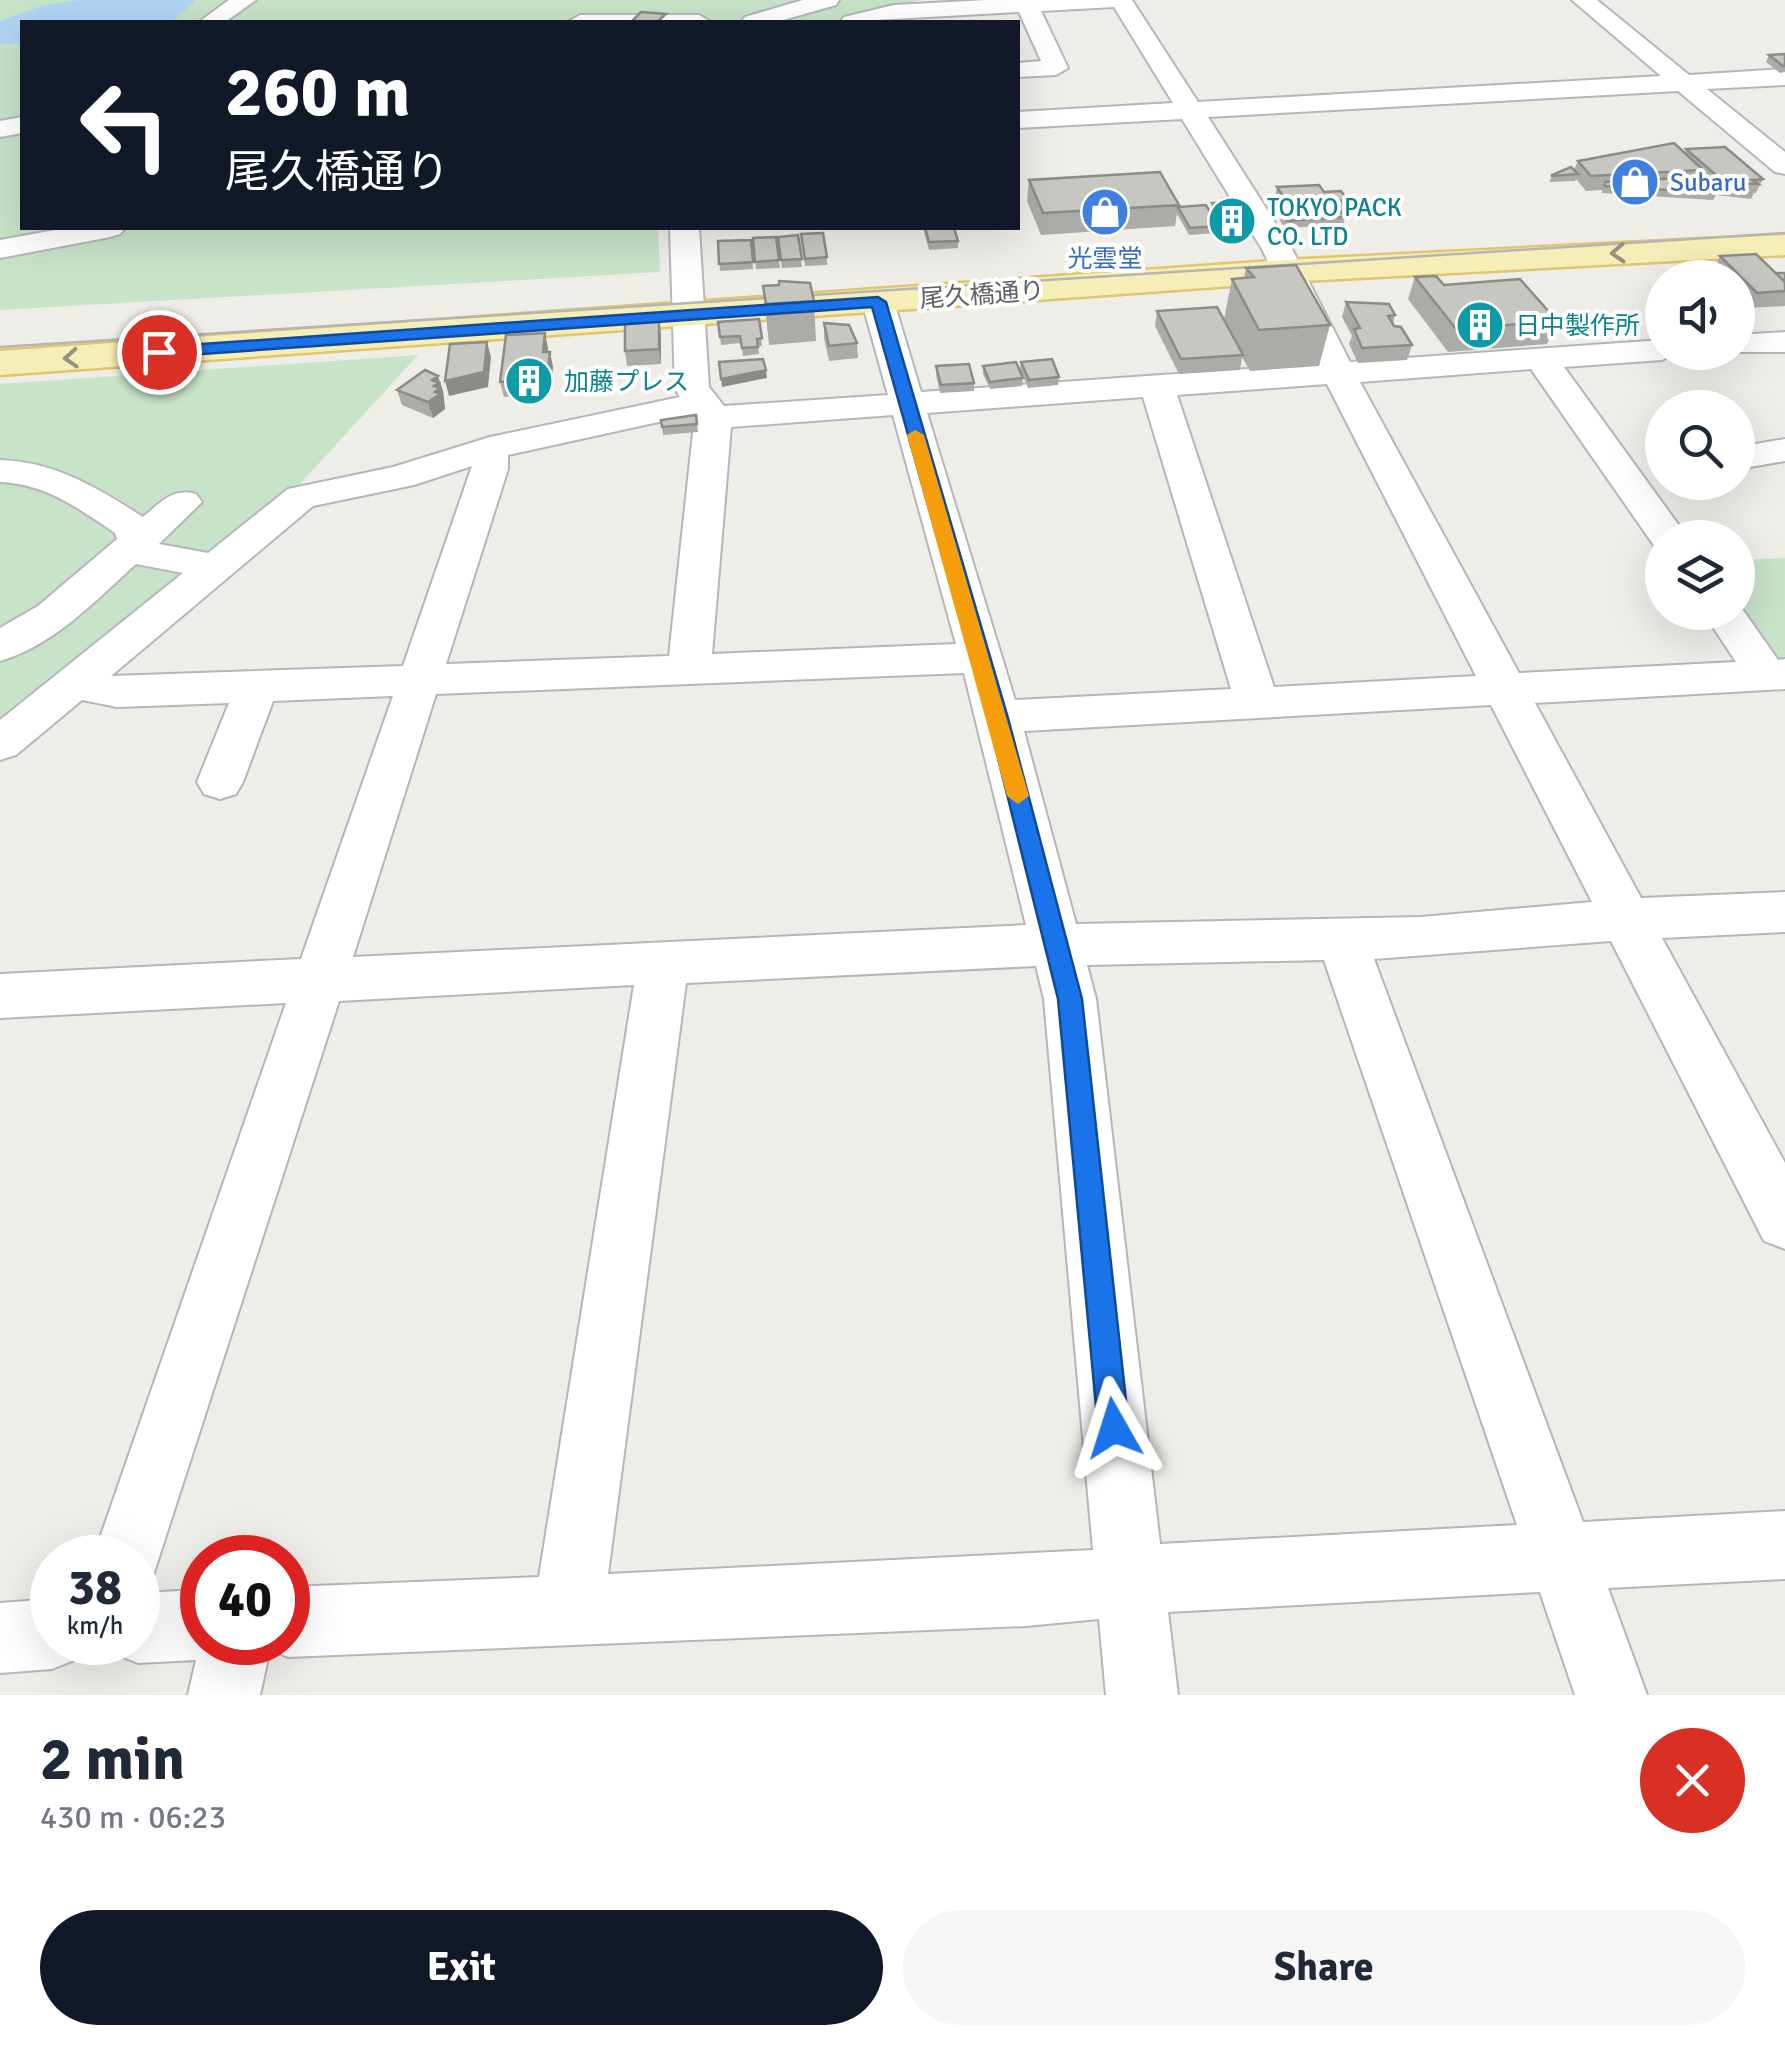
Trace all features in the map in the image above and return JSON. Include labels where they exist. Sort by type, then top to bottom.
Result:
[{"type":"main road","name":"尾久橋通り","points":[[0,333],[687,301],[878,302],[1785,213]]},
{"type":"main road","name":"尾久橋通り","points":[[0,363],[687,301],[1281,260],[1785,244]]},
{"type":"street","points":[[213,20],[245,0]]},
{"type":"street","points":[[640,20],[645,9],[658,0]]},
{"type":"street","points":[[760,20],[828,0]]},
{"type":"street","points":[[860,20],[894,12],[960,15],[1118,0],[1191,110],[1281,260],[1785,1221]]},
{"type":"street","points":[[1584,0],[1775,157]]},
{"type":"street","points":[[1020,70],[1056,68],[1027,6]]},
{"type":"street","points":[[1020,93],[1026,120],[1785,77]]},
{"type":"street","points":[[0,249],[100,230]]},
{"type":"street","points":[[684,230],[692,388],[709,410],[688,670]]},
{"type":"street","points":[[878,302],[998,718],[1070,999],[1142,1695]]},
{"type":"street","points":[[1755,344],[1785,342]]},
{"type":"street","points":[[0,744],[301,497],[401,477],[490,448],[709,410],[906,404],[1645,351]]},
{"type":"street","points":[[1540,358],[1656,520]]},
{"type":"street","points":[[1158,386],[1257,702]]},
{"type":"street","points":[[134,1535],[490,469],[490,448]]},
{"type":"street","points":[[1755,455],[1785,450]]},
{"type":"street","points":[[0,471],[29,472],[71,487],[132,527],[142,552],[218,567]]},
{"type":"street","points":[[1625,477],[1645,473]]},
{"type":"street","points":[[10,631],[52,616],[184,502]]},
{"type":"street","points":[[1738,630],[1776,674]]},
{"type":"street","points":[[76,683],[118,692],[980,658]]},
{"type":"street","points":[[998,718],[1776,674]]},
{"type":"street","points":[[220,782],[257,685]]},
{"type":"street","points":[[7,1003],[322,978],[1056,944],[1421,938],[1627,919],[1785,912]]},
{"type":"street","points":[[1342,940],[1611,1695]]},
{"type":"street","points":[[572,1611],[574,1557],[663,963]]},
{"type":"street","points":[[310,1621],[1130,1584],[1178,1578],[1785,1546]]},
{"type":"street","points":[[0,1638],[30,1636]]},
{"type":"street","points":[[224,1695],[231,1665]]},
{"type":"green space","points":[[0,0],[921,0],[835,20],[20,20],[20,230],[658,230],[660,272],[0,310]]},
{"type":"green space","points":[[418,355],[300,484],[0,723],[0,384]]},
{"type":"green space","points":[[1785,558],[1785,661],[1775,658],[1754,630],[1755,559]]},
{"type":"water","points":[[79,0],[196,0],[174,20],[20,20],[20,43],[0,44],[0,21],[42,6]]},
{"type":"building","points":[[641,12],[666,14],[659,20],[633,20]]},
{"type":"building","points":[[1785,54],[1785,66],[1769,55]]},
{"type":"building","points":[[1674,143],[1703,170],[1591,176],[1578,161]]},
{"type":"building","points":[[1725,147],[1763,179],[1752,180],[1758,184],[1724,182],[1686,149]]},
{"type":"building","points":[[1571,167],[1578,174],[1552,176],[1552,175]]},
{"type":"building","points":[[1160,172],[1179,205],[1043,213],[1029,180]]},
{"type":"building","points":[[1700,177],[1716,193],[1605,186],[1605,182]]},
{"type":"building","points":[[1319,185],[1324,192],[1341,191],[1348,200],[1288,204],[1277,187]]},
{"type":"building","points":[[1223,199],[1240,201],[1255,224],[1226,226],[1212,203],[1225,202]]},
{"type":"building","points":[[1206,205],[1218,226],[1190,228],[1178,207]]},
{"type":"building","points":[[1339,210],[1345,217],[1287,221],[1282,213]]},
{"type":"building","points":[[926,230],[955,230],[958,241],[929,242]]},
{"type":"building","points":[[823,233],[827,257],[805,259],[801,234]]},
{"type":"building","points":[[798,235],[802,259],[781,260],[778,237]]},
{"type":"building","points":[[776,237],[779,260],[755,262],[753,238]]},
{"type":"building","points":[[751,240],[753,262],[719,264],[718,241]]},
{"type":"building","points":[[1756,254],[1785,282],[1785,291],[1757,293],[1755,260],[1724,260],[1720,256]]},
{"type":"building","points":[[1296,265],[1330,325],[1259,330],[1232,279],[1254,277],[1246,268]]},
{"type":"building","points":[[1436,276],[1444,285],[1520,279],[1557,321],[1456,329],[1415,277]]},
{"type":"building","points":[[779,281],[810,283],[814,301],[766,304],[763,286],[779,285]]},
{"type":"building","points":[[1346,302],[1389,304],[1395,315],[1388,316],[1394,326],[1401,327],[1412,345],[1362,348],[1354,329],[1360,328]]},
{"type":"building","points":[[1217,307],[1243,355],[1181,359],[1157,311]]},
{"type":"building","points":[[659,318],[659,349],[625,351],[625,320]]},
{"type":"building","points":[[759,319],[762,338],[757,339],[758,347],[742,348],[740,336],[720,337],[718,322]]},
{"type":"building","points":[[824,323],[849,325],[857,343],[829,346]]},
{"type":"building","points":[[545,333],[543,352],[550,352],[547,379],[500,382],[506,335]]},
{"type":"building","points":[[487,342],[484,372],[445,381],[450,344]]},
{"type":"building","points":[[763,359],[766,370],[721,379],[719,362]]},
{"type":"building","points":[[1052,359],[1059,377],[1029,380],[1021,362]]},
{"type":"building","points":[[1016,362],[1023,378],[990,382],[983,366]]},
{"type":"building","points":[[969,364],[974,383],[941,385],[936,366]]},
{"type":"building","points":[[425,370],[438,376],[432,380],[439,383],[434,386],[440,388],[435,392],[440,394],[428,402],[397,390]]},
{"type":"building","points":[[696,415],[697,424],[662,427],[661,420]]},
{"type":"tram line","points":[[0,347],[1785,233]]},
{"type":"slow traffic","points":[[915,435],[1018,796]]},
{"type":"place","name":"Subaru","points":[[1635,182]]},
{"type":"place","name":"光雲堂","points":[[1105,212]]},
{"type":"place","name":"TOKYO PACK CO. LTD","points":[[1232,221]]},
{"type":"place","name":"日中製作所","points":[[1480,325]]},
{"type":"place","name":"加藤プレス","points":[[529,381]]},
{"type":"route","points":[[159,352],[878,302],[998,718],[1070,999],[1114,1428]]}]
